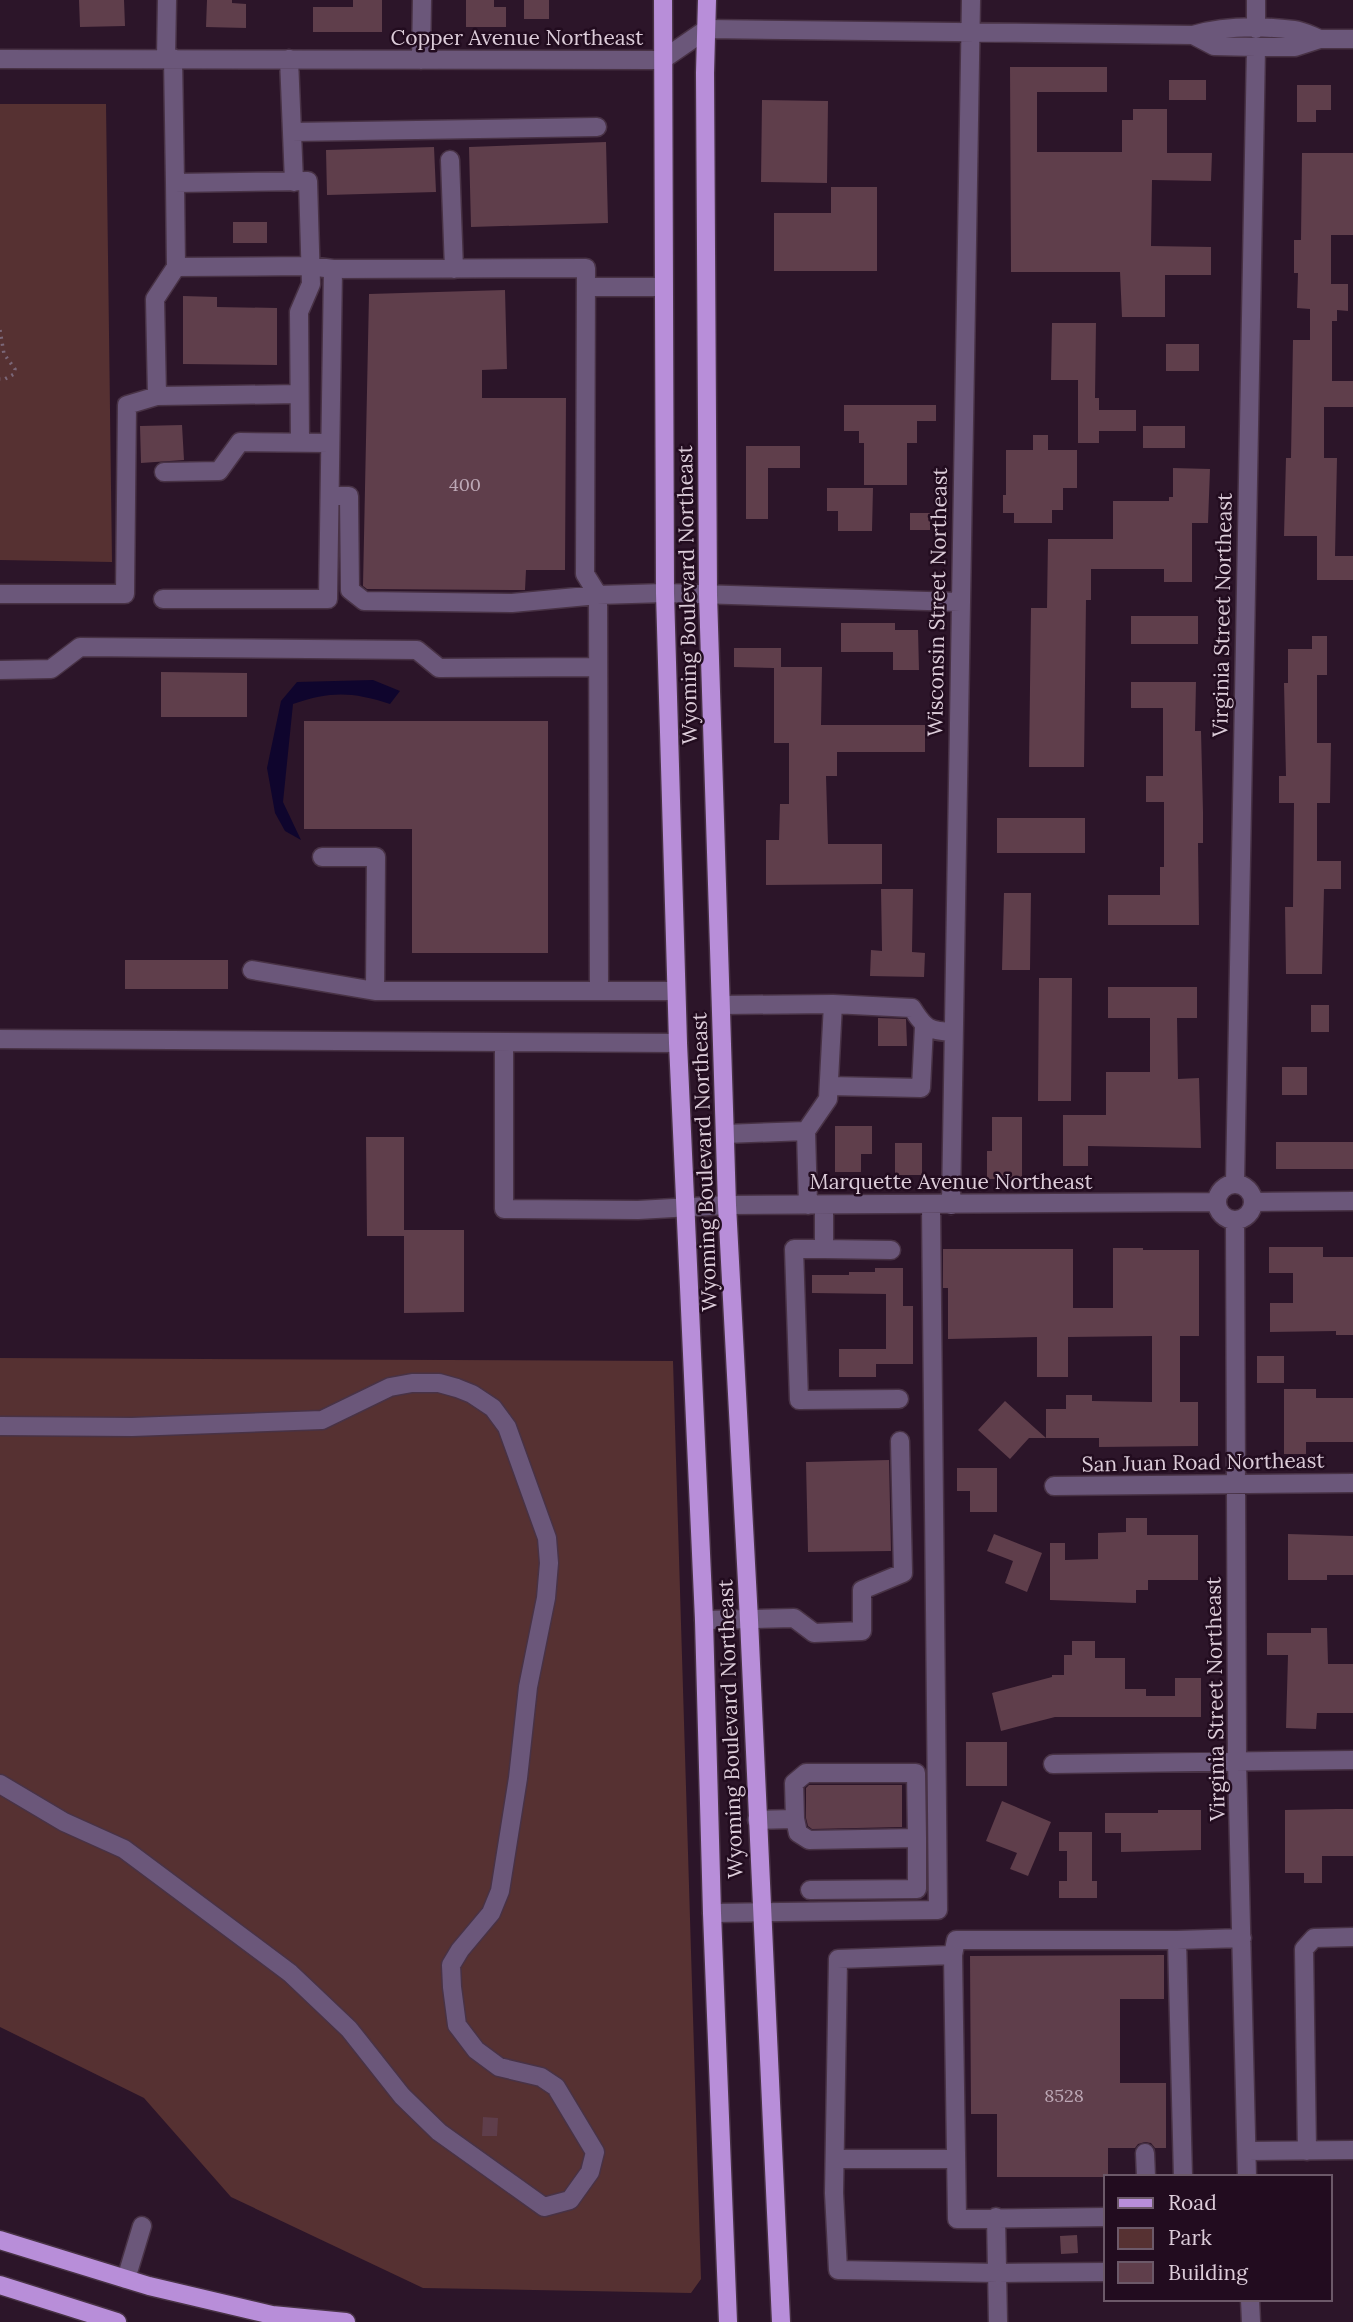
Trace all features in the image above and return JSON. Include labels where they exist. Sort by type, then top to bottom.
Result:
[{"type":"main road","name":"Wyoming Boulevard Northeast","points":[[663,0],[665,593],[676,992],[704,1620],[728,2322]]},
{"type":"main road","name":"Wyoming Boulevard Northeast","points":[[707,0],[705,73],[708,595],[724,1134],[781,2322]]},
{"type":"main road","points":[[0,2241],[255,2316],[272,2315],[345,2322]]},
{"type":"main road","points":[[0,2285],[117,2322]]},
{"type":"street","points":[[157,396],[155,299],[176,267],[167,0]]},
{"type":"street","points":[[421,60],[422,0]]},
{"type":"street","name":"Wisconsin Street Northeast","points":[[951,1205],[971,0]]},
{"type":"street","name":"Virginia Street Northeast","points":[[1235,1184],[1256,0]]},
{"type":"street","points":[[707,29],[1193,35],[1214,29],[1256,38],[1296,30],[1320,39],[1353,39]]},
{"type":"street","name":"Copper Avenue Northeast","points":[[0,59],[662,61],[707,29]]},
{"type":"street","points":[[289,59],[294,182]]},
{"type":"street","points":[[292,132],[597,127]]},
{"type":"street","points":[[450,160],[454,269]]},
{"type":"street","points":[[175,183],[308,181],[311,284],[299,312],[300,443]]},
{"type":"street","points":[[176,267],[586,268],[585,574],[598,595],[599,992]]},
{"type":"street","points":[[163,599],[328,599],[333,269]]},
{"type":"street","points":[[586,287],[663,287]]},
{"type":"street","points":[[0,594],[125,594],[127,405],[157,396],[299,394]]},
{"type":"street","points":[[164,472],[219,471],[240,442],[330,443]]},
{"type":"street","points":[[330,496],[349,496],[350,590],[364,601],[512,603],[598,595],[665,593],[960,602]]},
{"type":"street","points":[[0,670],[51,669],[79,646],[417,650],[439,668],[598,667]]},
{"type":"street","points":[[322,858],[376,857],[375,992]]},
{"type":"street","points":[[252,970],[375,992],[676,992]]},
{"type":"street","points":[[721,1005],[833,1004],[912,1008],[924,1027],[921,1088],[829,1086]]},
{"type":"street","points":[[824,1249],[806,1131],[828,1099],[833,1004]]},
{"type":"street","points":[[924,1027],[953,1032]]},
{"type":"street","points":[[0,1039],[678,1043]]},
{"type":"street","name":"Marquette Avenue Northeast","points":[[504,1042],[504,1209],[638,1210],[727,1205],[1216,1202]]},
{"type":"street","points":[[724,1134],[806,1131]]},
{"type":"street","points":[[1235,1184],[1246,1187],[1254,1202],[1250,1213],[1236,1221],[1220,1213],[1216,1202],[1224,1187],[1235,1184]]},
{"type":"street","points":[[1254,1202],[1353,1201]]},
{"type":"street","points":[[712,1913],[939,1910],[931,1205]]},
{"type":"street","name":"Virginia Street Northeast","points":[[1236,1221],[1237,1761],[1247,2175]]},
{"type":"street","points":[[891,1250],[794,1249],[799,1400],[899,1399]]},
{"type":"street","points":[[0,1426],[132,1427],[322,1420],[390,1387],[412,1383],[439,1383],[457,1388],[493,1408],[507,1427],[547,1538],[549,1563],[546,1598],[528,1687],[518,1778],[500,1891],[491,1913],[451,1965],[452,1987],[457,2025],[476,2050],[499,2067],[541,2077],[556,2087],[595,2152],[590,2172],[570,2200],[544,2207],[439,2132],[402,2096],[349,2029],[290,1973],[124,1849],[64,1822],[0,1784]]},
{"type":"street","points":[[704,1620],[794,1618],[814,1633],[862,1632],[862,1590],[903,1573],[900,1441]]},
{"type":"street","name":"San Juan Road Northeast","points":[[1054,1486],[1353,1483]]},
{"type":"street","points":[[1053,1764],[1353,1760]]},
{"type":"street","points":[[810,1891],[917,1889],[917,1838],[916,1773],[806,1773],[794,1783],[795,1819],[798,1833],[809,1840],[917,1838]]},
{"type":"street","points":[[757,1820],[795,1819]]},
{"type":"street","points":[[1307,2151],[1304,1948],[1314,1938],[1353,1937]]},
{"type":"street","points":[[1104,2217],[957,2219],[953,1955],[956,1940],[1242,1938]]},
{"type":"street","points":[[1177,1940],[1183,2175]]},
{"type":"street","points":[[953,1955],[838,1959],[834,2193],[838,2270],[1104,2272]]},
{"type":"street","points":[[1247,2151],[1353,2150]]},
{"type":"street","points":[[1145,2153],[1146,2175]]},
{"type":"street","points":[[835,2158],[956,2159]]},
{"type":"street","points":[[996,2217],[998,2322]]},
{"type":"street","points":[[127,2279],[142,2226]]},
{"type":"street","points":[[1250,2301],[1251,2322]]},
{"type":"path","points":[[0,330],[4,354],[15,369],[14,374],[0,379]]},
{"type":"green space","points":[[0,104],[106,104],[112,562],[0,560]]},
{"type":"green space","points":[[0,1358],[673,1361],[701,2279],[691,2293],[423,2288],[231,2197],[144,2098],[0,2027]]},
{"type":"shaded area","points":[[373,680],[400,691],[390,704],[353,695],[331,695],[293,704],[283,802],[301,840],[285,831],[275,813],[267,768],[281,701],[297,682]]},
{"type":"building","points":[[79,0],[124,0],[125,26],[80,27]]},
{"type":"building","points":[[207,0],[232,0],[232,3],[246,4],[246,28],[206,27]]},
{"type":"building","points":[[353,0],[382,0],[382,32],[313,32],[313,7],[353,7]]},
{"type":"building","points":[[466,0],[494,0],[494,7],[506,7],[506,27],[466,27]]},
{"type":"building","points":[[524,0],[549,0],[549,19],[524,19]]},
{"type":"building","points":[[1010,67],[1107,67],[1107,92],[1037,92],[1037,152],[1122,152],[1122,120],[1133,120],[1133,109],[1167,109],[1167,153],[1212,153],[1211,181],[1152,180],[1151,246],[1211,247],[1211,275],[1165,275],[1165,317],[1122,317],[1120,272],[1011,272]]},
{"type":"building","points":[[1169,80],[1206,80],[1206,100],[1169,100]]},
{"type":"building","points":[[1297,85],[1331,85],[1331,110],[1316,110],[1316,122],[1297,122]]},
{"type":"building","points":[[762,100],[828,101],[827,183],[761,182]]},
{"type":"building","points":[[606,142],[608,223],[471,227],[469,147]]},
{"type":"building","points":[[434,147],[436,192],[327,195],[326,150]]},
{"type":"building","points":[[1302,153],[1353,153],[1353,235],[1331,235],[1331,284],[1348,284],[1348,311],[1337,310],[1337,321],[1332,321],[1332,381],[1353,381],[1353,407],[1324,407],[1324,458],[1337,458],[1335,556],[1353,556],[1353,580],[1317,580],[1317,536],[1284,536],[1286,458],[1291,458],[1293,340],[1310,340],[1310,309],[1297,308],[1298,273],[1294,273],[1294,240],[1301,240]]},
{"type":"building","points":[[831,187],[877,187],[877,271],[774,271],[774,213],[831,213]]},
{"type":"building","points":[[233,222],[267,222],[267,243],[233,243]]},
{"type":"building","points":[[505,290],[507,369],[482,370],[482,398],[566,398],[565,570],[526,570],[525,590],[367,589],[363,586],[369,294]]},
{"type":"building","points":[[183,296],[217,297],[217,307],[277,308],[277,365],[183,364]]},
{"type":"building","points":[[1052,323],[1096,323],[1095,398],[1099,398],[1099,410],[1136,410],[1136,431],[1099,431],[1099,443],[1078,443],[1078,380],[1051,380]]},
{"type":"building","points":[[1166,344],[1199,344],[1199,371],[1166,371]]},
{"type":"building","points":[[844,405],[936,405],[936,421],[917,421],[917,443],[907,443],[907,485],[864,485],[864,443],[859,443],[859,431],[844,431]]},
{"type":"building","points":[[182,425],[184,460],[141,463],[140,426]]},
{"type":"building","points":[[1143,426],[1185,426],[1185,448],[1143,448]]},
{"type":"building","points":[[1033,435],[1048,435],[1048,450],[1077,450],[1077,488],[1063,488],[1063,510],[1052,510],[1052,523],[1014,523],[1014,513],[1003,513],[1003,495],[1006,495],[1006,450],[1033,450]]},
{"type":"building","points":[[746,446],[800,446],[800,468],[768,468],[768,519],[746,519]]},
{"type":"building","points":[[1173,468],[1210,469],[1208,523],[1192,523],[1192,582],[1164,582],[1164,569],[1091,569],[1091,600],[1086,600],[1084,767],[1029,767],[1031,608],[1047,608],[1048,539],[1113,539],[1113,501],[1169,501],[1169,497],[1173,497]]},
{"type":"building","points":[[827,488],[873,488],[872,531],[838,531],[838,511],[827,511]]},
{"type":"building","points":[[910,513],[930,513],[930,530],[910,530]]},
{"type":"building","points":[[1131,616],[1198,616],[1198,644],[1131,644]]},
{"type":"building","points":[[841,623],[895,623],[895,630],[918,630],[919,670],[893,670],[893,652],[841,652]]},
{"type":"building","points":[[1312,636],[1327,636],[1327,675],[1317,675],[1317,743],[1331,743],[1330,803],[1317,803],[1317,861],[1341,861],[1341,889],[1324,889],[1322,974],[1286,974],[1285,907],[1293,907],[1294,803],[1279,803],[1279,776],[1286,776],[1284,683],[1288,683],[1288,649],[1312,649]]},
{"type":"building","points":[[734,648],[781,648],[781,667],[822,667],[821,725],[925,725],[925,752],[837,752],[837,776],[826,776],[828,844],[882,844],[882,884],[766,885],[766,840],[779,840],[780,804],[789,804],[789,743],[774,743],[774,668],[734,667]]},
{"type":"building","points":[[161,672],[247,673],[247,717],[161,717]]},
{"type":"building","points":[[1131,682],[1196,682],[1195,731],[1201,731],[1203,812],[1203,843],[1198,843],[1199,925],[1108,925],[1108,895],[1160,895],[1160,867],[1164,867],[1164,802],[1146,802],[1146,776],[1163,776],[1163,708],[1131,708]]},
{"type":"building","points":[[304,721],[548,721],[548,953],[412,953],[412,829],[304,829]]},
{"type":"building","points":[[997,818],[1085,818],[1085,853],[997,853]]},
{"type":"building","points":[[881,889],[913,889],[912,952],[925,953],[924,977],[870,976],[871,950],[882,951]]},
{"type":"building","points":[[1004,893],[1031,893],[1030,970],[1002,970]]},
{"type":"building","points":[[125,960],[228,960],[228,989],[125,989]]},
{"type":"building","points":[[1039,978],[1072,978],[1071,1101],[1038,1101]]},
{"type":"building","points":[[1108,987],[1197,987],[1197,1018],[1177,1018],[1178,1079],[1199,1078],[1201,1148],[1088,1146],[1088,1166],[1063,1166],[1063,1115],[1106,1115],[1106,1072],[1150,1072],[1150,1018],[1108,1018]]},
{"type":"building","points":[[1311,1005],[1329,1005],[1329,1032],[1311,1032]]},
{"type":"building","points":[[878,1018],[906,1019],[907,1046],[878,1046]]},
{"type":"building","points":[[1282,1067],[1307,1067],[1307,1095],[1282,1095]]},
{"type":"building","points":[[992,1117],[1022,1117],[1022,1179],[987,1179],[987,1151],[992,1151]]},
{"type":"building","points":[[835,1126],[872,1126],[872,1154],[861,1154],[861,1172],[835,1172]]},
{"type":"building","points":[[366,1137],[404,1137],[404,1230],[464,1230],[464,1312],[404,1313],[404,1236],[367,1236]]},
{"type":"building","points":[[1276,1142],[1353,1142],[1353,1169],[1276,1169]]},
{"type":"building","points":[[895,1143],[922,1143],[922,1175],[895,1175]]},
{"type":"building","points":[[1269,1247],[1323,1247],[1323,1257],[1353,1257],[1353,1335],[1336,1335],[1336,1331],[1270,1332],[1270,1303],[1293,1303],[1293,1273],[1269,1273]]},
{"type":"building","points":[[1113,1248],[1199,1250],[1199,1336],[1180,1336],[1180,1402],[1198,1402],[1198,1446],[1099,1447],[1099,1438],[1046,1438],[1046,1409],[1066,1409],[1066,1395],[1092,1395],[1092,1401],[1152,1402],[1152,1336],[1068,1337],[1068,1377],[1037,1377],[1037,1337],[948,1339],[948,1288],[943,1288],[943,1249],[1073,1249],[1073,1308],[1113,1308]]},
{"type":"building","points":[[875,1268],[903,1268],[903,1306],[913,1306],[913,1364],[876,1364],[876,1377],[839,1377],[839,1349],[886,1349],[886,1294],[812,1293],[812,1275],[849,1275],[849,1272],[875,1272]]},
{"type":"building","points":[[1257,1356],[1284,1356],[1284,1383],[1257,1383]]},
{"type":"building","points":[[1284,1389],[1316,1389],[1316,1398],[1353,1398],[1353,1442],[1306,1442],[1306,1454],[1284,1454]]},
{"type":"building","points":[[1005,1401],[1046,1438],[1029,1438],[1010,1459],[978,1430]]},
{"type":"building","points":[[889,1460],[891,1551],[808,1552],[806,1462]]},
{"type":"building","points":[[957,1468],[997,1468],[997,1512],[970,1512],[970,1491],[957,1491]]},
{"type":"building","points":[[1126,1518],[1147,1518],[1147,1535],[1198,1535],[1198,1580],[1148,1580],[1148,1590],[1136,1590],[1136,1603],[1050,1600],[1050,1543],[1065,1543],[1065,1560],[1098,1559],[1098,1533],[1126,1532]]},
{"type":"building","points":[[994,1534],[1042,1553],[1027,1592],[1005,1583],[1013,1561],[987,1551]]},
{"type":"building","points":[[1288,1534],[1353,1536],[1353,1575],[1327,1575],[1327,1580],[1288,1580]]},
{"type":"building","points":[[1311,1628],[1327,1628],[1328,1664],[1353,1664],[1353,1713],[1317,1713],[1316,1729],[1286,1728],[1288,1655],[1267,1655],[1267,1633],[1311,1633]]},
{"type":"building","points":[[1072,1641],[1095,1641],[1095,1658],[1125,1658],[1125,1689],[1146,1689],[1146,1696],[1175,1696],[1175,1678],[1201,1678],[1201,1717],[1055,1717],[1001,1731],[992,1693],[1052,1675],[1064,1675],[1064,1655],[1072,1655]]},
{"type":"building","points":[[966,1742],[1007,1742],[1007,1786],[966,1786]]},
{"type":"building","points":[[809,1785],[902,1785],[902,1827],[812,1829],[806,1818],[806,1788]]},
{"type":"building","points":[[1002,1801],[1051,1822],[1028,1876],[1010,1869],[1017,1853],[986,1841]]},
{"type":"building","points":[[1353,1809],[1353,1856],[1322,1856],[1322,1883],[1304,1883],[1304,1873],[1285,1873],[1285,1810]]},
{"type":"building","points":[[1158,1810],[1201,1810],[1201,1850],[1121,1852],[1121,1833],[1105,1833],[1105,1813],[1158,1813]]},
{"type":"building","points":[[1059,1832],[1092,1832],[1092,1881],[1097,1881],[1097,1898],[1059,1898],[1059,1881],[1067,1881],[1067,1851],[1059,1851]]},
{"type":"building","points":[[1164,1955],[1164,1999],[1120,1999],[1120,2083],[1166,2083],[1166,2148],[1155,2148],[1151,2143],[1145,2142],[1135,2148],[1108,2148],[1108,2175],[1104,2177],[997,2177],[997,2114],[971,2114],[970,1956]]},
{"type":"building","points":[[483,2117],[498,2118],[497,2136],[482,2136]]},
{"type":"building","points":[[1077,2235],[1078,2253],[1061,2254],[1060,2236]]}]
